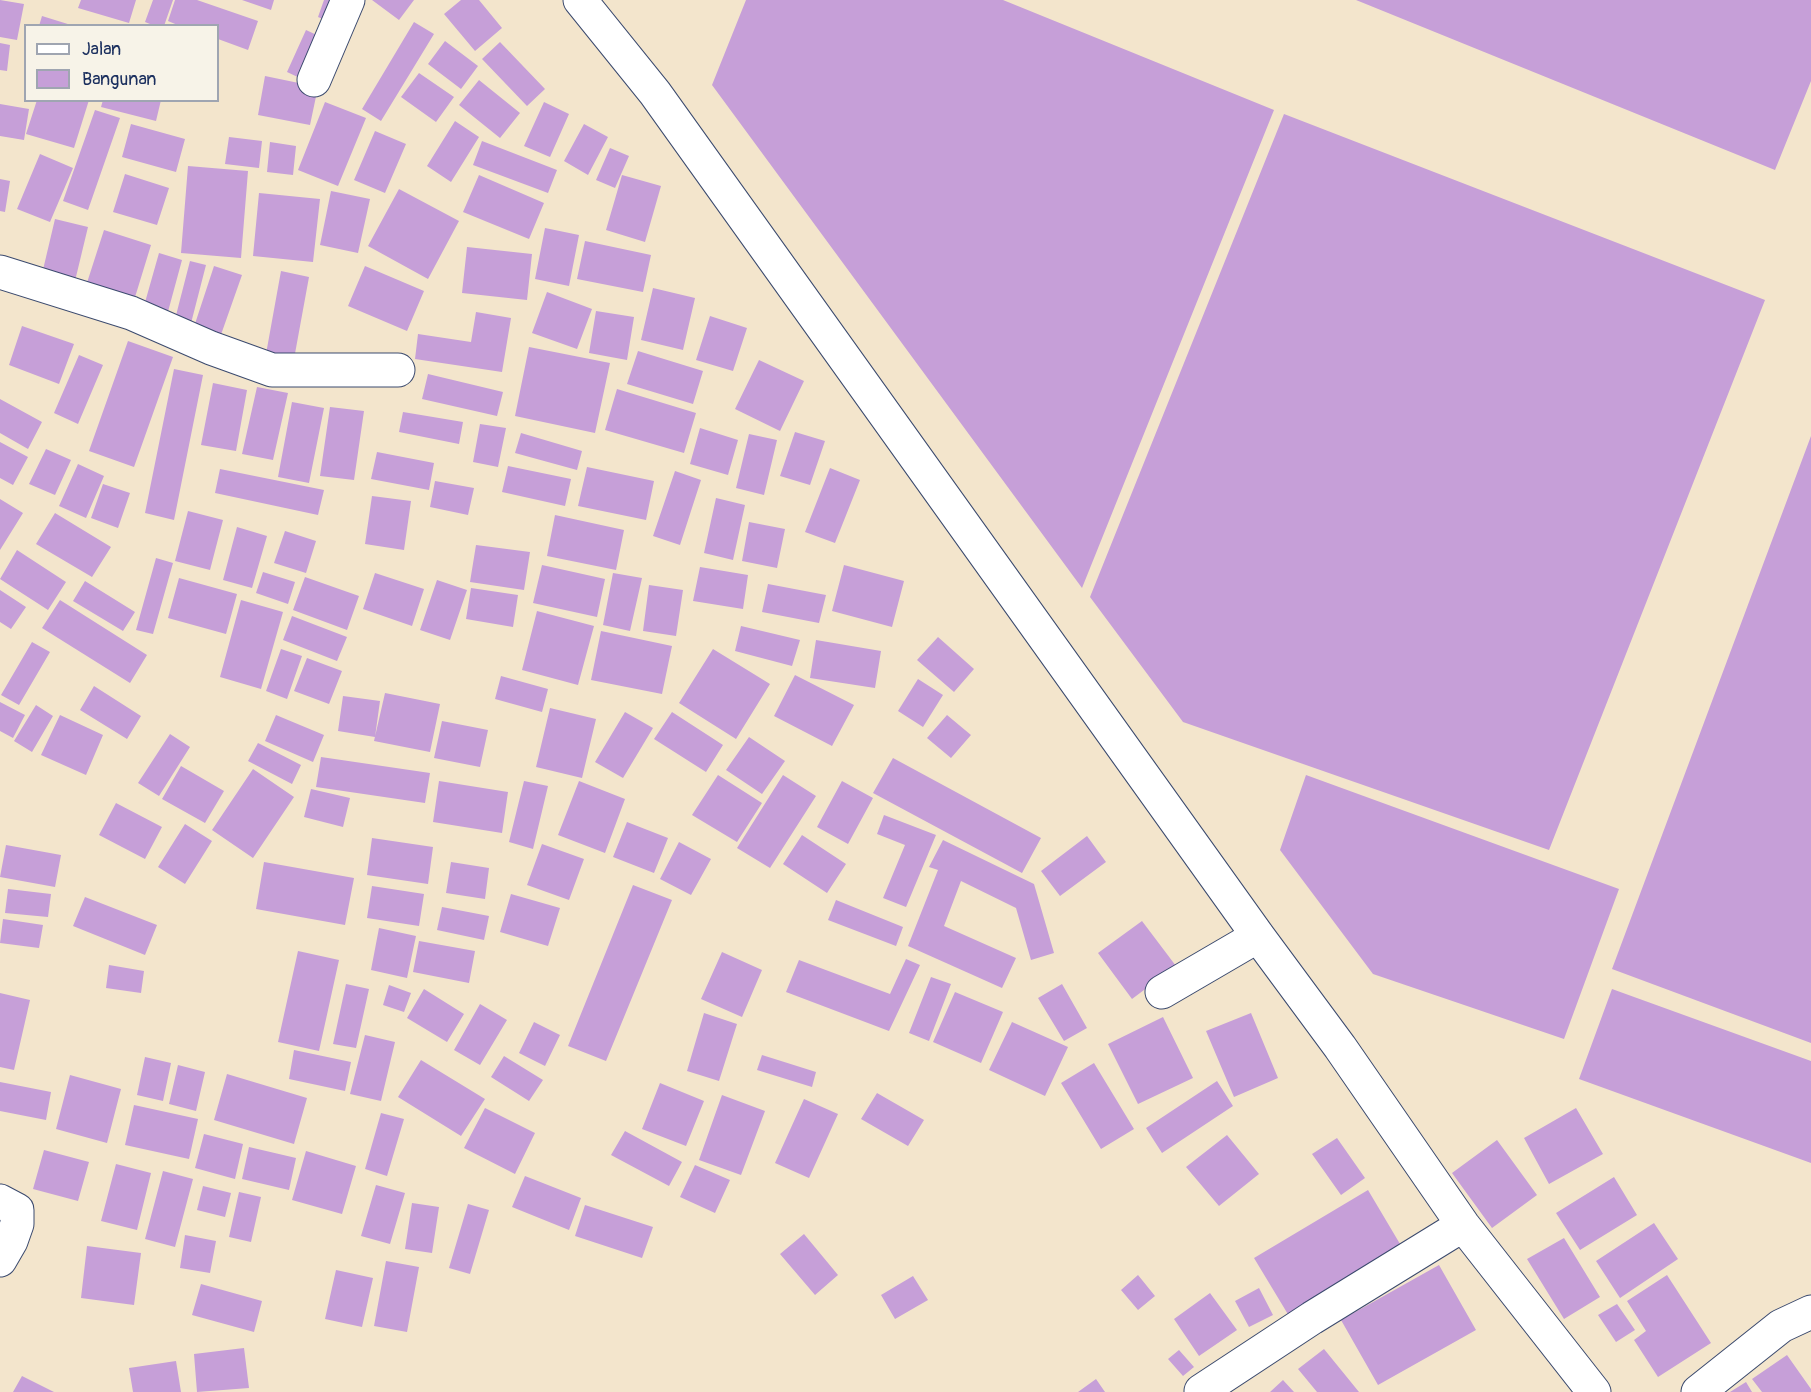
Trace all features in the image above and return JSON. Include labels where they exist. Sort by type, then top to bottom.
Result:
[{"type":"street","points":[[314,80],[348,0]]},
{"type":"street","points":[[580,0],[655,93],[1258,936],[1340,1047],[1463,1225],[1594,1392]]},
{"type":"street","points":[[0,272],[131,313],[211,348],[272,370],[398,370]]},
{"type":"street","points":[[1162,992],[1258,936]]},
{"type":"street","points":[[0,1201],[17,1210],[17,1224],[11,1241],[0,1260]]},
{"type":"street","points":[[1201,1391],[1312,1318],[1463,1225]]},
{"type":"street","points":[[1698,1392],[1781,1326],[1811,1312]]},
{"type":"building","points":[[0,0],[24,4],[17,40],[0,37]]},
{"type":"building","points":[[81,0],[136,0],[129,23],[78,8]]},
{"type":"building","points":[[153,0],[173,0],[165,24],[145,22]]},
{"type":"building","points":[[175,0],[197,0],[258,21],[248,50],[219,39],[219,24],[175,24],[168,21]]},
{"type":"building","points":[[242,0],[274,0],[271,10]]},
{"type":"building","points":[[324,0],[344,0],[335,24],[318,17]]},
{"type":"building","points":[[372,0],[414,0],[399,20]]},
{"type":"building","points":[[461,0],[479,0],[502,28],[475,51],[444,14]]},
{"type":"building","points":[[746,0],[1003,0],[1274,110],[1082,588],[712,85]]},
{"type":"building","points":[[1356,0],[1811,0],[1811,81],[1775,170]]},
{"type":"building","points":[[42,16],[68,24],[40,24]]},
{"type":"building","points":[[414,22],[434,34],[381,121],[362,109]]},
{"type":"building","points":[[306,30],[321,37],[302,79],[287,72]]},
{"type":"building","points":[[445,41],[478,66],[461,89],[428,64]]},
{"type":"building","points":[[500,42],[545,89],[527,106],[482,59]]},
{"type":"building","points":[[0,43],[10,45],[7,71],[0,70]]},
{"type":"building","points":[[419,73],[454,97],[436,122],[401,97]]},
{"type":"building","points":[[265,76],[318,87],[310,125],[258,115]]},
{"type":"building","points":[[479,80],[520,113],[500,138],[459,105]]},
{"type":"building","points":[[36,102],[88,102],[74,148],[26,134]]},
{"type":"building","points":[[102,102],[161,102],[156,121],[101,107]]},
{"type":"building","points":[[325,102],[366,118],[338,186],[298,170]]},
{"type":"building","points":[[544,102],[569,114],[550,157],[524,146]]},
{"type":"building","points":[[0,104],[29,109],[24,140],[0,136]]},
{"type":"building","points":[[95,110],[120,118],[88,210],[63,201]]},
{"type":"building","points":[[1284,114],[1765,300],[1549,850],[1183,722],[1090,597]]},
{"type":"building","points":[[455,121],[479,137],[451,182],[427,166]]},
{"type":"building","points":[[131,124],[185,139],[176,172],[122,157]]},
{"type":"building","points":[[584,124],[608,137],[588,175],[564,161]]},
{"type":"building","points":[[375,131],[406,144],[385,193],[354,180]]},
{"type":"building","points":[[229,137],[262,141],[259,168],[225,164]]},
{"type":"building","points":[[482,141],[557,170],[548,193],[473,165]]},
{"type":"building","points":[[270,142],[296,146],[293,175],[267,172]]},
{"type":"building","points":[[610,148],[629,156],[615,188],[596,180]]},
{"type":"building","points":[[40,154],[73,168],[50,222],[17,209]]},
{"type":"building","points":[[188,166],[248,171],[241,258],[181,253]]},
{"type":"building","points":[[125,174],[169,188],[157,225],[113,212]]},
{"type":"building","points":[[479,175],[544,203],[529,239],[463,212]]},
{"type":"building","points":[[622,175],[661,186],[645,242],[606,230]]},
{"type":"building","points":[[0,179],[10,181],[5,212],[0,211]]},
{"type":"building","points":[[399,189],[459,221],[428,279],[368,246]]},
{"type":"building","points":[[331,191],[370,199],[358,253],[320,245]]},
{"type":"building","points":[[259,193],[320,199],[313,262],[253,256]]},
{"type":"building","points":[[55,219],[88,227],[75,281],[42,274]]},
{"type":"building","points":[[545,228],[579,235],[569,286],[535,279]]},
{"type":"building","points":[[104,230],[151,245],[132,307],[84,292]]},
{"type":"building","points":[[585,241],[651,255],[643,292],[577,279]]},
{"type":"building","points":[[467,247],[532,254],[527,300],[462,293]]},
{"type":"building","points":[[159,253],[182,260],[166,319],[142,313]]},
{"type":"building","points":[[190,261],[206,265],[189,331],[173,327]]},
{"type":"building","points":[[214,266],[242,275],[217,346],[191,336]]},
{"type":"building","points":[[365,266],[424,291],[407,331],[348,306]]},
{"type":"building","points":[[281,271],[309,277],[294,359],[266,354]]},
{"type":"building","points":[[653,288],[695,298],[683,350],[641,340]]},
{"type":"building","points":[[547,292],[592,309],[577,349],[532,333]]},
{"type":"building","points":[[596,311],[634,317],[627,360],[589,353]]},
{"type":"building","points":[[476,312],[511,318],[502,372],[415,359],[418,334],[471,342]]},
{"type":"building","points":[[710,316],[747,328],[733,371],[696,360]]},
{"type":"building","points":[[22,326],[74,344],[59,384],[9,365]]},
{"type":"building","points":[[128,341],[173,357],[134,467],[89,451]]},
{"type":"building","points":[[529,347],[610,363],[595,433],[515,416]]},
{"type":"building","points":[[638,351],[703,371],[693,404],[627,384]]},
{"type":"building","points":[[79,355],[103,365],[78,424],[54,413]]},
{"type":"building","points":[[759,360],[804,381],[780,431],[735,409]]},
{"type":"building","points":[[174,369],[203,375],[174,520],[145,513]]},
{"type":"building","points":[[428,374],[503,392],[497,416],[422,399]]},
{"type":"building","points":[[213,383],[247,390],[236,451],[201,445]]},
{"type":"building","points":[[257,387],[288,393],[273,460],[242,454]]},
{"type":"building","points":[[617,389],[696,413],[684,453],[605,430]]},
{"type":"building","points":[[0,399],[42,422],[28,449],[0,433]]},
{"type":"building","points":[[292,402],[324,408],[309,483],[278,477]]},
{"type":"building","points":[[330,407],[364,411],[354,480],[320,476]]},
{"type":"building","points":[[403,412],[463,422],[459,444],[399,432]]},
{"type":"building","points":[[480,424],[506,428],[498,467],[473,462]]},
{"type":"building","points":[[700,428],[738,440],[728,475],[690,464]]},
{"type":"building","points":[[795,432],[825,441],[810,485],[780,476]]},
{"type":"building","points":[[521,433],[582,451],[577,470],[515,453]]},
{"type":"building","points":[[749,434],[777,440],[764,495],[736,488]]},
{"type":"building","points":[[1811,436],[1811,1043],[1612,969]]},
{"type":"building","points":[[0,442],[28,457],[13,485],[0,478]]},
{"type":"building","points":[[46,449],[71,460],[55,495],[29,484]]},
{"type":"building","points":[[377,452],[434,463],[429,490],[371,479]]},
{"type":"building","points":[[78,464],[104,476],[86,518],[59,506]]},
{"type":"building","points":[[508,466],[571,479],[565,506],[502,492]]},
{"type":"building","points":[[587,467],[654,481],[646,520],[578,506]]},
{"type":"building","points":[[830,468],[860,480],[835,543],[805,532]]},
{"type":"building","points":[[220,469],[324,490],[318,515],[215,493]]},
{"type":"building","points":[[675,471],[701,480],[680,545],[653,536]]},
{"type":"building","points":[[435,481],[474,488],[468,515],[430,507]]},
{"type":"building","points":[[103,484],[130,493],[118,528],[91,518]]},
{"type":"building","points":[[372,496],[411,501],[404,550],[365,544]]},
{"type":"building","points":[[716,498],[745,505],[733,560],[704,553]]},
{"type":"building","points":[[0,499],[23,513],[0,550]]},
{"type":"building","points":[[188,511],[223,520],[210,570],[175,561]]},
{"type":"building","points":[[55,513],[111,547],[92,577],[36,544]]},
{"type":"building","points":[[555,515],[624,530],[616,570],[547,556]]},
{"type":"building","points":[[749,522],[785,529],[777,568],[742,561]]},
{"type":"building","points":[[237,527],[267,536],[252,588],[223,580]]},
{"type":"building","points":[[285,531],[316,541],[306,573],[274,563]]},
{"type":"building","points":[[476,545],[530,552],[524,590],[470,582]]},
{"type":"building","points":[[17,550],[66,582],[48,610],[0,579]]},
{"type":"building","points":[[156,558],[173,563],[153,634],[136,630]]},
{"type":"building","points":[[542,565],[605,579],[597,617],[533,603]]},
{"type":"building","points":[[844,565],[904,581],[892,627],[832,611]]},
{"type":"building","points":[[700,567],[748,575],[743,609],[693,601]]},
{"type":"building","points":[[263,572],[295,582],[288,604],[256,593]]},
{"type":"building","points":[[375,573],[424,589],[412,626],[363,609]]},
{"type":"building","points":[[613,573],[642,578],[630,631],[603,625]]},
{"type":"building","points":[[305,577],[359,596],[347,630],[293,610]]},
{"type":"building","points":[[179,578],[237,594],[226,634],[168,618]]},
{"type":"building","points":[[437,580],[467,590],[450,640],[420,630]]},
{"type":"building","points":[[85,581],[135,612],[123,631],[73,601]]},
{"type":"building","points":[[768,584],[826,595],[819,623],[762,612]]},
{"type":"building","points":[[649,585],[683,590],[676,636],[643,631]]},
{"type":"building","points":[[471,588],[518,595],[513,627],[466,619]]},
{"type":"building","points":[[0,590],[26,607],[11,629],[0,622]]},
{"type":"building","points":[[60,600],[147,655],[130,683],[42,628]]},
{"type":"building","points":[[241,600],[283,612],[261,689],[220,677]]},
{"type":"building","points":[[537,611],[594,626],[578,685],[522,670]]},
{"type":"building","points":[[292,616],[347,637],[337,661],[283,640]]},
{"type":"building","points":[[741,626],[800,640],[792,666],[735,651]]},
{"type":"building","points":[[601,631],[672,646],[662,694],[591,680]]},
{"type":"building","points":[[938,637],[974,669],[954,692],[917,660]]},
{"type":"building","points":[[816,640],[881,651],[875,688],[810,678]]},
{"type":"building","points":[[32,642],[50,652],[19,705],[1,695]]},
{"type":"building","points":[[281,649],[302,656],[287,699],[266,691]]},
{"type":"building","points":[[713,649],[770,684],[736,739],[679,703]]},
{"type":"building","points":[[307,658],[342,671],[329,704],[294,691]]},
{"type":"building","points":[[795,675],[854,705],[832,746],[774,716]]},
{"type":"building","points":[[501,676],[548,689],[542,712],[495,699]]},
{"type":"building","points":[[918,679],[943,695],[923,727],[898,711]]},
{"type":"building","points":[[94,686],[141,716],[127,739],[80,710]]},
{"type":"building","points":[[385,693],[440,704],[430,752],[374,741]]},
{"type":"building","points":[[343,696],[380,701],[375,737],[338,731]]},
{"type":"building","points":[[0,702],[25,715],[13,738],[0,731]]},
{"type":"building","points":[[36,705],[53,716],[32,752],[14,741]]},
{"type":"building","points":[[550,708],[596,719],[582,778],[536,767]]},
{"type":"building","points":[[625,712],[653,728],[623,778],[595,762]]},
{"type":"building","points":[[672,712],[723,745],[706,772],[654,739]]},
{"type":"building","points":[[60,715],[103,735],[86,775],[41,755]]},
{"type":"building","points":[[276,715],[324,735],[313,762],[265,741]]},
{"type":"building","points":[[947,715],[971,735],[951,758],[927,738]]},
{"type":"building","points":[[442,721],[488,730],[480,767],[434,758]]},
{"type":"building","points":[[170,734],[190,747],[159,796],[138,783]]},
{"type":"building","points":[[749,737],[785,761],[762,794],[726,770]]},
{"type":"building","points":[[258,743],[301,765],[292,784],[248,761]]},
{"type":"building","points":[[321,757],[430,773],[425,803],[316,787]]},
{"type":"building","points":[[893,758],[1041,838],[1022,873],[873,793]]},
{"type":"building","points":[[181,766],[224,791],[205,823],[162,799]]},
{"type":"building","points":[[253,769],[294,797],[253,858],[212,830]]},
{"type":"building","points":[[718,775],[762,803],[737,842],[692,815]]},
{"type":"building","points":[[783,775],[816,796],[770,868],[737,848]]},
{"type":"building","points":[[1306,775],[1619,889],[1564,1039],[1373,974],[1280,850]]},
{"type":"building","points":[[439,781],[508,792],[502,833],[433,822]]},
{"type":"building","points":[[524,781],[548,786],[533,849],[509,842]]},
{"type":"building","points":[[579,781],[625,799],[605,853],[558,835]]},
{"type":"building","points":[[842,781],[873,798],[848,844],[817,827]]},
{"type":"building","points":[[311,789],[350,798],[343,827],[304,817]]},
{"type":"building","points":[[116,803],[162,827],[145,859],[99,835]]},
{"type":"building","points":[[884,815],[936,835],[906,907],[883,898],[905,845],[877,834]]},
{"type":"building","points":[[627,822],[668,838],[654,873],[613,857]]},
{"type":"building","points":[[185,824],[212,841],[185,884],[158,867]]},
{"type":"building","points":[[802,835],[846,864],[827,893],[783,864]]},
{"type":"building","points":[[1087,836],[1106,862],[1060,896],[1041,871]]},
{"type":"building","points":[[372,838],[433,847],[428,884],[367,875]]},
{"type":"building","points":[[943,840],[1034,884],[1054,953],[1031,960],[1016,908],[961,881],[944,926],[1016,958],[1002,988],[908,946],[938,870],[929,867]]},
{"type":"building","points":[[679,842],[711,859],[691,895],[660,879]]},
{"type":"building","points":[[542,844],[584,859],[569,900],[527,885]]},
{"type":"building","points":[[6,845],[61,855],[55,887],[0,877]]},
{"type":"building","points":[[264,862],[354,878],[345,925],[256,909]]},
{"type":"building","points":[[451,862],[489,868],[485,899],[446,893]]},
{"type":"building","points":[[633,885],[672,900],[606,1061],[568,1046]]},
{"type":"building","points":[[372,886],[424,894],[419,926],[367,918]]},
{"type":"building","points":[[8,889],[51,894],[48,917],[5,913]]},
{"type":"building","points":[[511,894],[560,908],[548,946],[500,932]]},
{"type":"building","points":[[85,897],[157,925],[145,955],[73,926]]},
{"type":"building","points":[[836,900],[903,927],[896,946],[828,920]]},
{"type":"building","points":[[442,907],[489,916],[484,940],[437,930]]},
{"type":"building","points":[[3,919],[43,925],[39,948],[0,943]]},
{"type":"building","points":[[1142,921],[1176,966],[1132,999],[1098,953]]},
{"type":"building","points":[[379,928],[416,936],[407,978],[371,970]]},
{"type":"building","points":[[419,941],[475,951],[469,983],[413,972]]},
{"type":"building","points":[[298,951],[339,960],[319,1051],[278,1042]]},
{"type":"building","points":[[722,952],[762,970],[742,1017],[701,999]]},
{"type":"building","points":[[906,959],[920,965],[889,1031],[786,992],[799,960],[890,994]]},
{"type":"building","points":[[109,965],[144,971],[141,993],[106,988]]},
{"type":"building","points":[[931,977],[951,984],[929,1041],[909,1033]]},
{"type":"building","points":[[346,984],[369,989],[356,1048],[333,1044]]},
{"type":"building","points":[[1062,984],[1087,1028],[1064,1041],[1038,998]]},
{"type":"building","points":[[389,985],[411,993],[404,1012],[383,1005]]},
{"type":"building","points":[[424,989],[464,1014],[447,1042],[407,1018]]},
{"type":"building","points":[[1612,989],[1811,1061],[1811,1163],[1579,1079]]},
{"type":"building","points":[[955,992],[1003,1012],[981,1063],[933,1042]]},
{"type":"building","points":[[0,993],[30,1000],[14,1070],[0,1067]]},
{"type":"building","points":[[480,1004],[507,1020],[480,1065],[454,1050]]},
{"type":"building","points":[[704,1013],[737,1024],[719,1081],[687,1071]]},
{"type":"building","points":[[1251,1013],[1278,1078],[1234,1097],[1206,1031]]},
{"type":"building","points":[[1163,1017],[1193,1078],[1138,1104],[1108,1044]]},
{"type":"building","points":[[534,1022],[560,1035],[545,1066],[519,1053]]},
{"type":"building","points":[[1012,1022],[1068,1047],[1045,1096],[989,1070]]},
{"type":"building","points":[[365,1035],[395,1042],[381,1101],[350,1094]]},
{"type":"building","points":[[294,1050],[351,1062],[345,1091],[289,1079]]},
{"type":"building","points":[[762,1055],[816,1072],[812,1087],[757,1070]]},
{"type":"building","points":[[504,1056],[543,1080],[529,1101],[491,1077]]},
{"type":"building","points":[[145,1057],[171,1063],[163,1101],[137,1095]]},
{"type":"building","points":[[421,1060],[485,1099],[461,1136],[398,1097]]},
{"type":"building","points":[[1094,1063],[1134,1129],[1101,1149],[1061,1083]]},
{"type":"building","points":[[178,1065],[205,1072],[196,1111],[169,1104]]},
{"type":"building","points":[[227,1074],[307,1098],[294,1144],[214,1120]]},
{"type":"building","points":[[70,1075],[121,1089],[107,1143],[56,1129]]},
{"type":"building","points":[[1217,1081],[1233,1106],[1162,1153],[1146,1128]]},
{"type":"building","points":[[0,1082],[51,1092],[46,1120],[0,1111]]},
{"type":"building","points":[[660,1083],[704,1101],[686,1146],[642,1129]]},
{"type":"building","points":[[877,1093],[924,1120],[908,1146],[861,1119]]},
{"type":"building","points":[[722,1095],[765,1111],[741,1175],[699,1160]]},
{"type":"building","points":[[804,1099],[838,1114],[809,1178],[775,1163]]},
{"type":"building","points":[[134,1105],[198,1119],[189,1159],[125,1145]]},
{"type":"building","points":[[485,1108],[535,1133],[515,1174],[464,1148]]},
{"type":"building","points":[[1576,1108],[1603,1154],[1549,1184],[1524,1138]]},
{"type":"building","points":[[381,1113],[404,1119],[387,1176],[365,1169]]},
{"type":"building","points":[[625,1131],[682,1162],[669,1186],[611,1155]]},
{"type":"building","points":[[204,1134],[243,1144],[235,1179],[195,1168]]},
{"type":"building","points":[[1227,1135],[1259,1174],[1219,1206],[1186,1167]]},
{"type":"building","points":[[1337,1138],[1365,1178],[1341,1195],[1312,1154]]},
{"type":"building","points":[[1497,1140],[1537,1195],[1492,1228],[1452,1173]]},
{"type":"building","points":[[249,1147],[296,1158],[289,1190],[242,1179]]},
{"type":"building","points":[[44,1150],[89,1162],[78,1201],[33,1189]]},
{"type":"building","points":[[306,1151],[356,1166],[342,1214],[292,1200]]},
{"type":"building","points":[[116,1164],[151,1173],[137,1230],[101,1221]]},
{"type":"building","points":[[695,1165],[730,1180],[715,1213],[680,1197]]},
{"type":"building","points":[[163,1171],[193,1179],[175,1247],[145,1239]]},
{"type":"building","points":[[525,1176],[581,1198],[569,1230],[512,1207]]},
{"type":"building","points":[[1614,1177],[1637,1215],[1580,1250],[1556,1213]]},
{"type":"building","points":[[376,1185],[405,1193],[390,1244],[361,1236]]},
{"type":"building","points":[[203,1186],[231,1193],[225,1217],[197,1210]]},
{"type":"building","points":[[1368,1190],[1403,1249],[1289,1316],[1254,1258]]},
{"type":"building","points":[[239,1192],[261,1197],[251,1242],[229,1237]]},
{"type":"building","points":[[412,1203],[439,1207],[432,1253],[405,1249]]},
{"type":"building","points":[[468,1204],[489,1210],[470,1274],[449,1268]]},
{"type":"building","points":[[585,1205],[653,1227],[642,1258],[575,1236]]},
{"type":"building","points":[[1654,1223],[1678,1259],[1620,1298],[1596,1261]]},
{"type":"building","points":[[804,1234],[838,1275],[815,1295],[780,1254]]},
{"type":"building","points":[[185,1235],[216,1241],[210,1273],[180,1268]]},
{"type":"building","points":[[1564,1238],[1600,1297],[1564,1319],[1527,1259]]},
{"type":"building","points":[[87,1246],[141,1253],[134,1305],[81,1298]]},
{"type":"building","points":[[386,1261],[419,1267],[407,1332],[374,1326]]},
{"type":"building","points":[[1439,1265],[1476,1330],[1378,1385],[1341,1320]]},
{"type":"building","points":[[336,1270],[373,1278],[362,1327],[325,1319]]},
{"type":"building","points":[[1138,1275],[1155,1296],[1138,1310],[1121,1290]]},
{"type":"building","points":[[1667,1275],[1711,1343],[1658,1377],[1634,1340],[1646,1331],[1627,1301]]},
{"type":"building","points":[[913,1276],[928,1300],[895,1319],[881,1295]]},
{"type":"building","points":[[201,1284],[262,1301],[254,1332],[192,1315]]},
{"type":"building","points":[[1259,1288],[1273,1315],[1249,1327],[1235,1301]]},
{"type":"building","points":[[1210,1293],[1237,1330],[1199,1356],[1174,1319]]},
{"type":"building","points":[[1617,1304],[1635,1330],[1616,1342],[1598,1315]]},
{"type":"building","points":[[244,1348],[249,1388],[197,1392],[194,1354]]},
{"type":"building","points":[[1324,1349],[1359,1392],[1317,1392],[1298,1369]]},
{"type":"building","points":[[1179,1350],[1194,1367],[1183,1376],[1168,1359]]},
{"type":"building","points":[[1787,1355],[1811,1392],[1762,1392],[1752,1379]]},
{"type":"building","points":[[176,1361],[181,1392],[133,1392],[129,1368]]},
{"type":"building","points":[[22,1376],[54,1392],[13,1392]]},
{"type":"building","points":[[1096,1379],[1105,1392],[1078,1392]]},
{"type":"building","points":[[1283,1380],[1294,1392],[1270,1392]]},
{"type":"building","points":[[1746,1382],[1752,1392],[1730,1392]]}]
